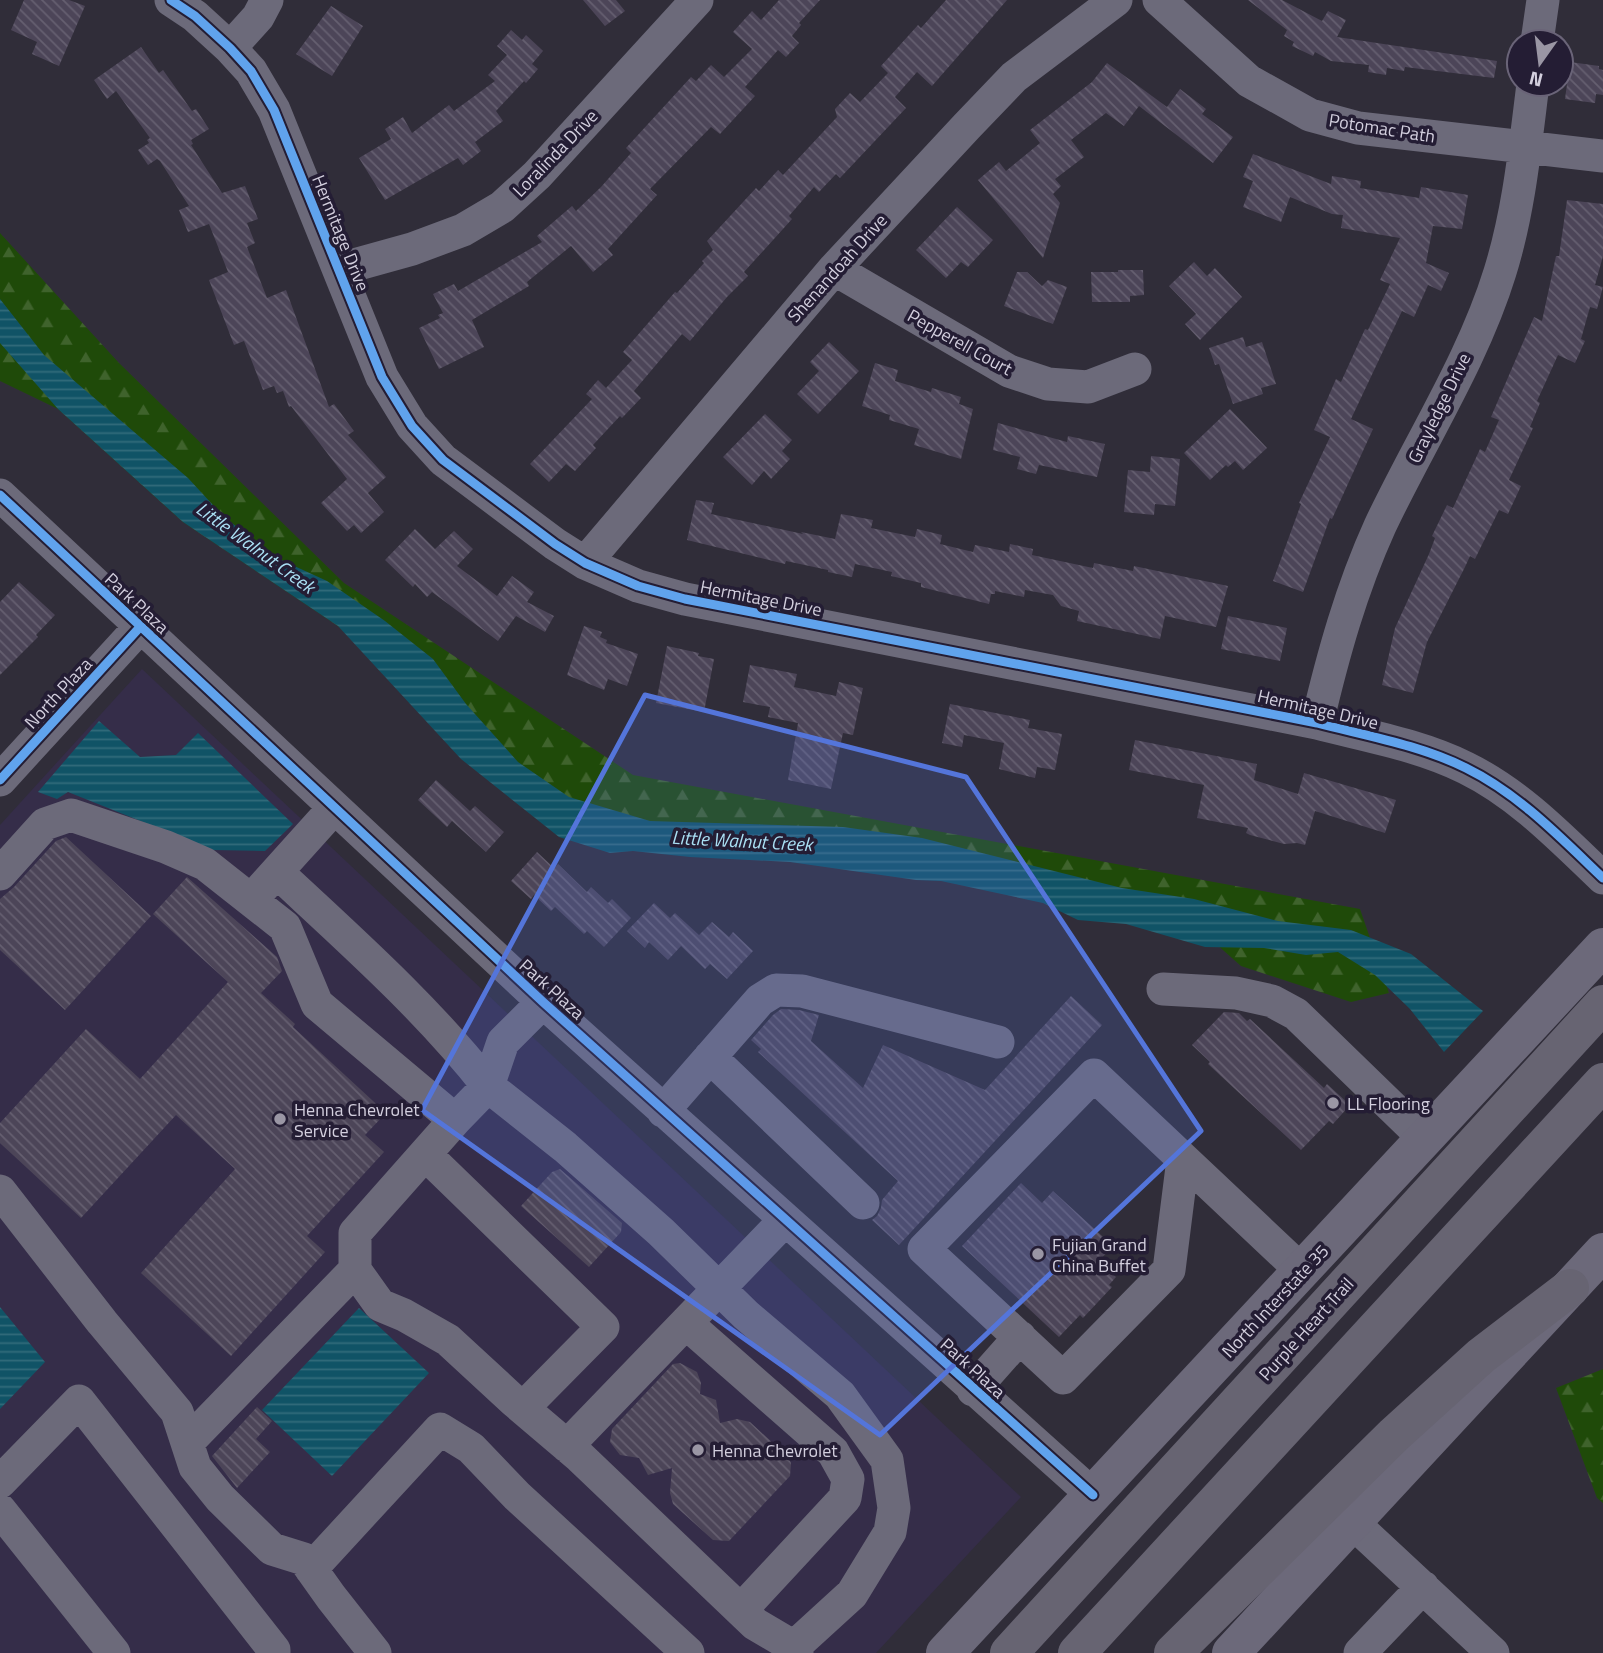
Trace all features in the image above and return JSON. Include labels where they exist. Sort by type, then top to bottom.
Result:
[{"type":"highway","name":"Purple Heart Trail","points":[[1009,1653],[1603,1004]]},
{"type":"highway","points":[[1077,1653],[1603,1082]]},
{"type":"highway","points":[[1173,1653],[1394,1435],[1481,1356],[1570,1288]]},
{"type":"main road","name":"North Interstate 35","points":[[945,1653],[1603,947]]},
{"type":"main road","points":[[1231,1653],[1603,1252]]},
{"type":"street","name":"Hermitage Drive","points":[[171,0],[195,16],[230,48],[251,71],[274,110],[382,377],[412,426],[443,460],[555,544],[585,563],[638,586],[685,599],[1317,723],[1414,748],[1466,768],[1523,804],[1603,878]]},
{"type":"street","points":[[230,48],[258,17],[267,0]]},
{"type":"street","name":"Loralinda Drive","points":[[340,269],[412,249],[463,230],[502,207],[537,175],[697,0]]},
{"type":"street","name":"Shenandoah Drive","points":[[585,563],[834,270],[1013,77],[1116,0]]},
{"type":"street","name":"Potomac Path","points":[[1158,0],[1249,81],[1310,115],[1358,128],[1603,156]]},
{"type":"street","points":[[1539,28],[1543,0]]},
{"type":"street","name":"Grayledge Drive","points":[[1317,723],[1335,648],[1357,579],[1481,324],[1500,272],[1514,218],[1531,98]]},
{"type":"street","name":"Pepperell Court","points":[[834,270],[1009,371],[1048,384],[1088,387],[1135,369]]},
{"type":"street","name":"Park Plaza","points":[[0,495],[543,1002],[1093,1495]]},
{"type":"street","name":"North Plaza","points":[[0,780],[140,627]]},
{"type":"street","points":[[251,900],[334,808]]},
{"type":"street","points":[[0,874],[45,824],[71,815],[205,864],[285,927],[317,1004],[455,1120]]},
{"type":"street","points":[[277,872],[417,1005],[458,1048],[488,1086],[565,1147],[661,1232],[719,1289],[840,1395],[887,1460],[894,1508],[890,1532],[852,1594],[796,1650],[755,1624],[567,1446],[448,1340],[380,1305],[355,1270],[355,1233],[488,1086],[503,1042],[543,1002]]},
{"type":"street","points":[[1163,989],[1236,993],[1272,1001],[1296,1014],[1425,1139]]},
{"type":"street","points":[[663,1111],[760,1000],[775,990],[803,991],[998,1042]]},
{"type":"street","points":[[710,1057],[863,1203]]},
{"type":"street","points":[[1183,1159],[1168,1270],[1063,1378],[924,1249],[1094,1075],[1302,1271]]},
{"type":"street","points":[[425,1154],[603,1327],[523,1408]]},
{"type":"street","points":[[0,1191],[102,1322],[177,1412],[195,1467],[220,1498],[272,1549],[304,1559],[375,1653]]},
{"type":"street","points":[[567,1446],[785,1220]]},
{"type":"street","points":[[187,1443],[355,1270]]},
{"type":"street","points":[[686,1323],[833,1452],[848,1479],[845,1498],[741,1610]]},
{"type":"street","points":[[973,1390],[1020,1338]]},
{"type":"street","points":[[0,1482],[79,1401],[274,1653]]},
{"type":"street","points":[[311,1569],[440,1429],[471,1448],[517,1496],[688,1653]]},
{"type":"street","points":[[848,1479],[887,1460]]},
{"type":"street","points":[[0,1510],[114,1653]]},
{"type":"street","points":[[1352,1522],[1493,1653]]},
{"type":"street","points":[[1360,1653],[1430,1593]]},
{"type":"highlighted area","points":[[645,695],[966,777],[1201,1131],[880,1435],[422,1110]]},
{"type":"shaded area","points":[[142,669],[1021,1497],[876,1653],[0,1653],[0,825]]},
{"type":"green space","points":[[0,233],[119,363],[344,583],[633,775],[1360,909],[1389,993],[1351,1002],[1241,966],[1215,943],[1004,887],[808,855],[574,840],[338,626],[183,522],[58,409],[0,381]]},
{"type":"green space","points":[[1603,1369],[1603,1503],[1597,1498],[1556,1388]]},
{"type":"water","name":"Little Walnut Creek","points":[[0,299],[44,355],[188,478],[224,517],[279,559],[327,581],[385,621],[433,659],[466,704],[518,762],[569,797],[650,821],[843,827],[922,838],[1122,888],[1194,899],[1278,921],[1351,930],[1411,954],[1483,1011],[1444,1052],[1410,1009],[1375,975],[1338,952],[1306,955],[1264,948],[1205,947],[1126,924],[1078,920],[1043,903],[941,881],[916,880],[790,862],[633,851],[610,853],[559,837],[461,759],[338,626],[183,522],[58,409],[0,343]]},
{"type":"water","points":[[99,721],[140,757],[176,755],[198,733],[293,824],[265,851],[213,850],[68,792],[57,799],[38,792]]},
{"type":"water","points":[[0,1307],[45,1362],[0,1409]]},
{"type":"water","points":[[359,1308],[429,1373],[332,1476],[262,1410]]},
{"type":"building","points":[[24,0],[69,0],[85,6],[59,66],[32,54],[37,42],[11,30]]},
{"type":"building","points":[[583,0],[616,0],[625,11],[605,26]]},
{"type":"building","points":[[779,0],[820,0],[799,23],[801,25],[792,36],[799,43],[786,57],[778,50],[745,87],[755,96],[720,134],[711,127],[650,189],[657,195],[608,249],[613,255],[593,272],[571,246],[527,282],[529,286],[472,320],[484,347],[439,369],[419,328],[440,318],[438,315],[443,313],[433,294],[454,284],[458,291],[542,242],[537,236],[572,206],[576,211],[601,187],[631,153],[626,148],[691,77],[696,81],[711,65],[724,77],[752,49],[733,32],[752,11],[761,20]]},
{"type":"building","points":[[946,0],[1007,0],[932,86],[917,72],[895,97],[906,108],[840,178],[836,174],[819,192],[814,187],[789,216],[792,219],[744,272],[748,276],[690,341],[682,334],[634,391],[641,398],[593,445],[596,448],[575,471],[566,464],[549,482],[530,464],[592,399],[586,394],[598,380],[606,388],[632,360],[623,352],[704,263],[702,261],[713,250],[707,241],[756,188],[759,191],[778,170],[783,175],[837,117],[835,109],[850,93],[860,102],[888,73],[881,66],[918,25],[921,28]]},
{"type":"building","points":[[1248,0],[1282,0],[1322,21],[1328,11],[1346,20],[1337,37],[1497,61],[1494,78],[1405,67],[1404,71],[1387,68],[1386,75],[1368,72],[1369,65],[1331,61],[1315,52],[1313,56],[1292,46],[1294,42],[1284,36],[1287,30]]},
{"type":"building","points":[[331,6],[363,26],[332,76],[296,54]]},
{"type":"building","points":[[511,30],[522,40],[526,35],[543,51],[532,64],[538,69],[496,111],[503,121],[475,142],[481,151],[463,165],[458,158],[385,200],[359,158],[391,139],[385,129],[403,117],[412,133],[449,105],[454,111],[495,81],[488,75],[507,55],[497,46]]},
{"type":"building","points":[[141,47],[159,73],[163,70],[192,111],[196,109],[209,129],[191,140],[191,145],[222,193],[245,186],[258,219],[247,223],[255,243],[247,247],[267,298],[286,290],[329,407],[334,404],[354,431],[348,435],[386,477],[368,493],[384,512],[361,533],[354,525],[347,531],[321,503],[347,479],[291,406],[289,407],[283,391],[277,393],[274,386],[263,390],[244,341],[234,345],[209,280],[228,272],[209,224],[188,232],[179,210],[189,206],[160,161],[157,159],[148,165],[138,150],[149,143],[147,140],[150,138],[116,91],[107,99],[94,80]]},
{"type":"building","points":[[1107,63],[1167,107],[1180,89],[1206,109],[1202,114],[1233,137],[1213,163],[1139,106],[1124,126],[1106,113],[1071,140],[1084,157],[1055,179],[1061,186],[1053,194],[1060,203],[1043,258],[978,180],[999,162],[1006,171],[1040,143],[1030,130],[1092,82]]},
{"type":"building","points":[[1575,63],[1599,66],[1599,69],[1603,70],[1603,95],[1596,94],[1595,103],[1565,99],[1575,98]]},
{"type":"building","points":[[1253,154],[1331,184],[1332,176],[1361,181],[1360,188],[1419,198],[1421,187],[1468,195],[1462,229],[1433,226],[1426,263],[1449,273],[1441,291],[1428,285],[1414,317],[1402,311],[1351,419],[1373,429],[1332,519],[1330,518],[1303,592],[1273,581],[1301,504],[1299,503],[1330,437],[1314,430],[1336,379],[1341,382],[1365,329],[1368,330],[1390,284],[1380,280],[1400,238],[1341,228],[1343,215],[1332,214],[1290,197],[1281,222],[1243,207],[1253,181],[1243,177]]},
{"type":"building","points":[[1567,200],[1603,204],[1603,256],[1595,285],[1603,287],[1597,309],[1590,307],[1581,339],[1585,341],[1575,363],[1558,355],[1537,401],[1540,403],[1530,427],[1533,428],[1509,480],[1521,486],[1508,514],[1499,510],[1475,559],[1470,556],[1427,642],[1413,693],[1382,685],[1395,628],[1429,554],[1435,538],[1432,536],[1447,505],[1453,508],[1480,449],[1485,452],[1499,420],[1491,417],[1534,317],[1542,321],[1556,256],[1559,256]]},
{"type":"building","points":[[957,207],[993,240],[968,267],[961,262],[946,278],[916,250]]},
{"type":"building","points":[[1194,262],[1207,276],[1215,268],[1242,297],[1200,340],[1185,324],[1196,314],[1169,286]]},
{"type":"building","points":[[1143,270],[1144,295],[1130,296],[1130,302],[1092,302],[1091,272]]},
{"type":"building","points":[[1017,272],[1027,272],[1042,286],[1048,280],[1067,287],[1053,324],[1004,306]]},
{"type":"building","points":[[1243,337],[1246,347],[1262,342],[1276,384],[1261,388],[1263,394],[1233,404],[1219,364],[1215,365],[1209,348]]},
{"type":"building","points":[[829,342],[859,371],[818,414],[797,394],[819,371],[810,362]]},
{"type":"building","points":[[875,363],[898,370],[895,381],[931,392],[932,388],[961,397],[959,404],[973,409],[961,459],[914,445],[919,429],[889,420],[890,415],[862,406]]},
{"type":"building","points":[[1230,409],[1267,448],[1243,470],[1235,461],[1228,467],[1226,465],[1210,480],[1184,453]]},
{"type":"building","points":[[765,414],[792,440],[782,451],[790,459],[771,479],[764,471],[752,485],[723,457]]},
{"type":"building","points":[[998,423],[1067,442],[1068,436],[1105,444],[1097,477],[1039,465],[1036,474],[1017,469],[1020,457],[993,450]]},
{"type":"building","points":[[1151,456],[1180,459],[1175,506],[1155,504],[1154,515],[1124,512],[1128,470],[1150,472]]},
{"type":"building","points":[[696,500],[714,503],[711,514],[803,534],[801,532],[835,539],[841,514],[873,520],[871,528],[915,537],[917,529],[942,535],[940,544],[973,552],[975,545],[1009,552],[1010,544],[1033,549],[1032,555],[1093,568],[1094,563],[1133,571],[1134,566],[1228,586],[1216,627],[1165,616],[1160,639],[1077,621],[1079,611],[1061,606],[1053,595],[1025,590],[1024,597],[995,591],[995,594],[991,594],[989,604],[921,587],[921,583],[891,576],[892,572],[855,564],[852,577],[687,540]]},
{"type":"building","points":[[415,529],[435,549],[454,531],[473,549],[457,566],[497,596],[512,576],[534,592],[527,602],[554,616],[545,632],[516,616],[498,641],[432,592],[427,597],[415,584],[413,587],[385,560]]},
{"type":"building","points":[[19,582],[55,615],[36,635],[38,637],[0,675],[0,602]]},
{"type":"building","points":[[1228,616],[1287,628],[1280,661],[1221,649]]},
{"type":"building","points":[[584,626],[602,632],[600,637],[607,640],[606,643],[638,654],[627,686],[608,679],[604,690],[567,675]]},
{"type":"building","points":[[667,646],[714,659],[704,712],[656,703]]},
{"type":"building","points":[[750,665],[797,674],[794,687],[836,696],[839,682],[863,688],[853,735],[843,733],[831,789],[788,780],[798,723],[768,717],[770,707],[743,702]]},
{"type":"building","points":[[950,704],[1030,720],[1028,728],[1062,734],[1055,770],[1037,767],[1035,778],[999,769],[1004,743],[964,735],[962,747],[942,743]]},
{"type":"building","points":[[1135,740],[1257,764],[1254,780],[1298,794],[1304,773],[1396,800],[1385,833],[1315,811],[1305,845],[1284,844],[1250,835],[1246,833],[1248,828],[1197,818],[1204,785],[1129,770]]},
{"type":"building","points":[[436,780],[470,811],[475,806],[504,832],[486,852],[452,821],[447,827],[418,800]]},
{"type":"building","points":[[66,837],[151,916],[65,1010],[0,950],[0,899],[56,841]]},
{"type":"building","points":[[537,852],[554,868],[558,864],[587,892],[591,887],[608,903],[612,899],[631,918],[604,947],[587,931],[584,934],[555,907],[551,911],[534,895],[531,899],[511,881]]},
{"type":"building","name":"Henna Chevrolet Service","points":[[187,877],[277,957],[282,971],[261,993],[295,1024],[293,1027],[386,1113],[365,1135],[384,1152],[307,1236],[325,1252],[231,1356],[141,1273],[235,1169],[176,1115],[81,1218],[0,1143],[0,1123],[86,1029],[140,1079],[228,982],[153,914]]},
{"type":"building","points":[[654,903],[670,918],[675,913],[699,935],[712,922],[729,937],[733,932],[753,951],[727,979],[710,964],[705,969],[681,946],[668,960],[649,942],[645,948],[627,931]]},
{"type":"building","points":[[1071,996],[1102,1025],[899,1245],[872,1220],[881,1208],[882,1200],[898,1181],[758,1052],[761,1049],[751,1040],[781,1009],[799,1010],[819,1015],[811,1041],[863,1088],[883,1045],[985,1090]]},
{"type":"building","points":[[1224,1012],[1239,1013],[1247,1021],[1250,1019],[1324,1088],[1327,1084],[1350,1105],[1333,1124],[1329,1121],[1301,1150],[1208,1064],[1210,1062],[1192,1045]]},
{"type":"building","points":[[560,1169],[622,1223],[621,1232],[589,1267],[521,1206],[552,1172]]},
{"type":"building","name":"Fujian Grand China Buffet","points":[[1021,1183],[1042,1203],[1053,1191],[1113,1246],[1099,1261],[1116,1277],[1109,1285],[1112,1287],[1083,1318],[1080,1315],[1059,1337],[962,1246]]},
{"type":"building","name":"Henna Chevrolet","points":[[680,1363],[697,1372],[701,1383],[700,1394],[716,1400],[720,1423],[737,1419],[750,1422],[788,1457],[791,1463],[790,1476],[729,1541],[713,1540],[673,1504],[670,1493],[672,1468],[648,1475],[639,1458],[620,1455],[610,1442],[612,1429],[673,1364]]},
{"type":"building","points":[[257,1407],[272,1421],[256,1439],[270,1452],[237,1488],[212,1456]]},
{"type":"cycle path","points":[[171,0],[195,16],[230,48],[251,71],[274,110],[382,377],[412,426],[443,460],[555,544],[585,563],[638,586],[685,599],[1317,723],[1412,747],[1466,768],[1504,791],[1539,818],[1603,878]]},
{"type":"cycle path","points":[[0,495],[543,1002],[1093,1495]]},
{"type":"cycle path","points":[[0,780],[140,627]]},
{"type":"place","name":"LL Flooring","points":[[1333,1103]]},
{"type":"place","name":"Henna Chevrolet Service","points":[[280,1119]]},
{"type":"place","name":"Fujian Grand China Buffet","points":[[1038,1254]]},
{"type":"place","name":"Henna Chevrolet","points":[[698,1450]]}]
